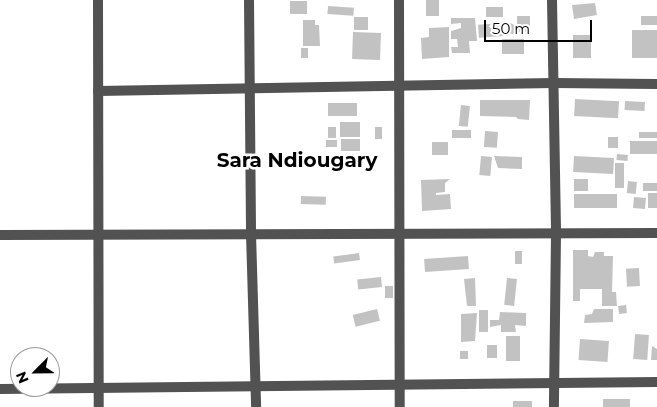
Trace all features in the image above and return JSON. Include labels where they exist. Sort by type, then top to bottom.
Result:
[{"type":"street","points":[[98,0],[99,407]]},
{"type":"street","points":[[250,0],[251,234],[257,387],[256,407]]},
{"type":"street","points":[[398,0],[400,407]]},
{"type":"street","points":[[552,0],[556,235],[554,407]]},
{"type":"street","points":[[98,91],[553,83],[657,84]]},
{"type":"street","points":[[0,236],[400,233],[556,235],[657,233]]},
{"type":"street","points":[[0,389],[657,382]]},
{"type":"building","points":[[426,0],[439,0],[439,16],[426,16]]},
{"type":"building","points":[[290,1],[307,1],[307,14],[290,14]]},
{"type":"building","points":[[595,3],[597,15],[574,19],[572,5]]},
{"type":"building","points":[[328,6],[354,8],[353,16],[327,14]]},
{"type":"building","points":[[486,7],[503,7],[503,17],[486,17]]},
{"type":"building","points":[[517,16],[530,16],[530,32],[517,32]]},
{"type":"building","points":[[641,16],[657,16],[657,25],[641,25]]},
{"type":"building","points":[[354,17],[368,17],[368,30],[354,30]]},
{"type":"building","points":[[451,18],[475,18],[477,41],[469,41],[470,53],[452,53],[451,47],[458,47],[457,39],[451,39],[451,31],[461,28],[461,23],[451,24]]},
{"type":"building","points":[[303,20],[315,20],[315,25],[319,25],[320,46],[303,46]]},
{"type":"building","points":[[502,23],[503,36],[479,38],[478,25]]},
{"type":"building","points":[[510,23],[517,26],[517,35],[508,33]]},
{"type":"building","points":[[449,27],[449,57],[422,59],[421,38],[429,37],[429,28]]},
{"type":"building","points":[[632,30],[657,30],[657,58],[632,58]]},
{"type":"building","points":[[353,32],[381,33],[380,60],[352,59]]},
{"type":"building","points":[[573,35],[591,35],[591,58],[573,58]]},
{"type":"building","points":[[502,39],[524,39],[524,54],[502,54]]},
{"type":"building","points":[[301,48],[308,48],[308,58],[301,58]]},
{"type":"building","points":[[575,99],[619,101],[618,118],[574,116]]},
{"type":"building","points":[[480,100],[530,100],[529,120],[516,117],[480,116]]},
{"type":"building","points":[[625,101],[645,102],[645,111],[625,110]]},
{"type":"building","points":[[328,103],[357,103],[357,116],[328,116]]},
{"type":"building","points":[[461,105],[470,106],[468,127],[459,126]]},
{"type":"building","points":[[340,122],[360,122],[360,137],[340,137]]},
{"type":"building","points":[[328,127],[336,127],[336,138],[328,138]]},
{"type":"building","points":[[375,127],[382,127],[382,139],[375,139]]},
{"type":"building","points":[[452,130],[471,130],[471,138],[452,138]]},
{"type":"building","points":[[485,131],[498,132],[497,148],[484,147]]},
{"type":"building","points":[[639,132],[657,132],[657,138],[639,138]]},
{"type":"building","points":[[608,137],[618,137],[618,148],[608,148]]},
{"type":"building","points":[[341,139],[360,139],[360,151],[341,151]]},
{"type":"building","points":[[326,140],[337,140],[337,147],[326,147]]},
{"type":"building","points":[[630,141],[657,141],[657,154],[630,154]]},
{"type":"building","points":[[432,142],[448,142],[448,155],[432,155]]},
{"type":"building","points":[[617,154],[628,155],[627,161],[616,160]]},
{"type":"building","points":[[481,156],[492,157],[490,176],[479,175]]},
{"type":"building","points":[[494,156],[522,157],[522,169],[498,168]]},
{"type":"building","points":[[574,156],[614,158],[613,174],[573,172]]},
{"type":"building","points":[[615,163],[624,163],[624,188],[615,188]]},
{"type":"building","points":[[450,179],[445,183],[445,192],[436,193],[436,195],[450,194],[451,209],[422,211],[421,180]]},
{"type":"building","points":[[574,179],[588,179],[588,191],[574,191]]},
{"type":"building","points":[[628,181],[637,182],[636,194],[627,193]]},
{"type":"building","points":[[643,183],[657,183],[657,191],[643,191]]},
{"type":"building","points":[[648,193],[657,193],[657,208],[648,208]]},
{"type":"building","points":[[574,194],[617,194],[617,208],[574,208]]},
{"type":"building","points":[[301,196],[326,197],[326,205],[301,204]]},
{"type":"building","points":[[634,197],[646,198],[645,209],[633,208]]},
{"type":"building","points":[[573,250],[588,250],[588,256],[593,257],[595,252],[604,252],[604,256],[613,256],[612,292],[616,292],[617,306],[602,306],[602,289],[580,289],[580,301],[573,301]]},
{"type":"building","points":[[515,251],[522,251],[522,264],[515,264]]},
{"type":"building","points":[[359,253],[360,260],[334,264],[333,257]]},
{"type":"building","points":[[468,256],[469,269],[425,272],[424,259]]},
{"type":"building","points":[[639,268],[640,286],[627,287],[626,269]]},
{"type":"building","points":[[381,277],[382,287],[358,289],[357,280]]},
{"type":"building","points":[[475,278],[476,306],[467,306],[464,279]]},
{"type":"building","points":[[507,278],[517,279],[514,306],[504,305]]},
{"type":"building","points":[[385,286],[393,286],[393,298],[385,298]]},
{"type":"building","points":[[626,305],[627,313],[619,314],[618,306]]},
{"type":"building","points":[[377,309],[380,321],[356,327],[353,315]]},
{"type":"building","points":[[594,309],[613,309],[613,322],[584,323],[585,315],[592,314]]},
{"type":"building","points":[[479,310],[488,310],[488,332],[479,332]]},
{"type":"building","points":[[500,312],[526,313],[526,326],[515,325],[516,332],[501,332],[501,325],[490,327],[490,320],[499,320]]},
{"type":"building","points":[[477,313],[475,341],[461,342],[461,314]]},
{"type":"building","points":[[635,334],[649,335],[647,360],[633,359]]},
{"type":"building","points":[[506,336],[520,336],[520,361],[506,361]]},
{"type":"building","points":[[580,339],[609,341],[607,362],[579,360]]},
{"type":"building","points":[[487,345],[497,345],[497,358],[487,358]]},
{"type":"building","points":[[652,346],[657,349],[657,360],[651,360]]},
{"type":"building","points":[[460,351],[468,351],[468,359],[460,359]]},
{"type":"building","points":[[603,399],[630,399],[630,407],[603,407]]},
{"type":"building","points":[[513,401],[532,401],[532,407],[513,407]]},
{"type":"district","name":"Sara Ndiougary","points":[[297,160]]}]
